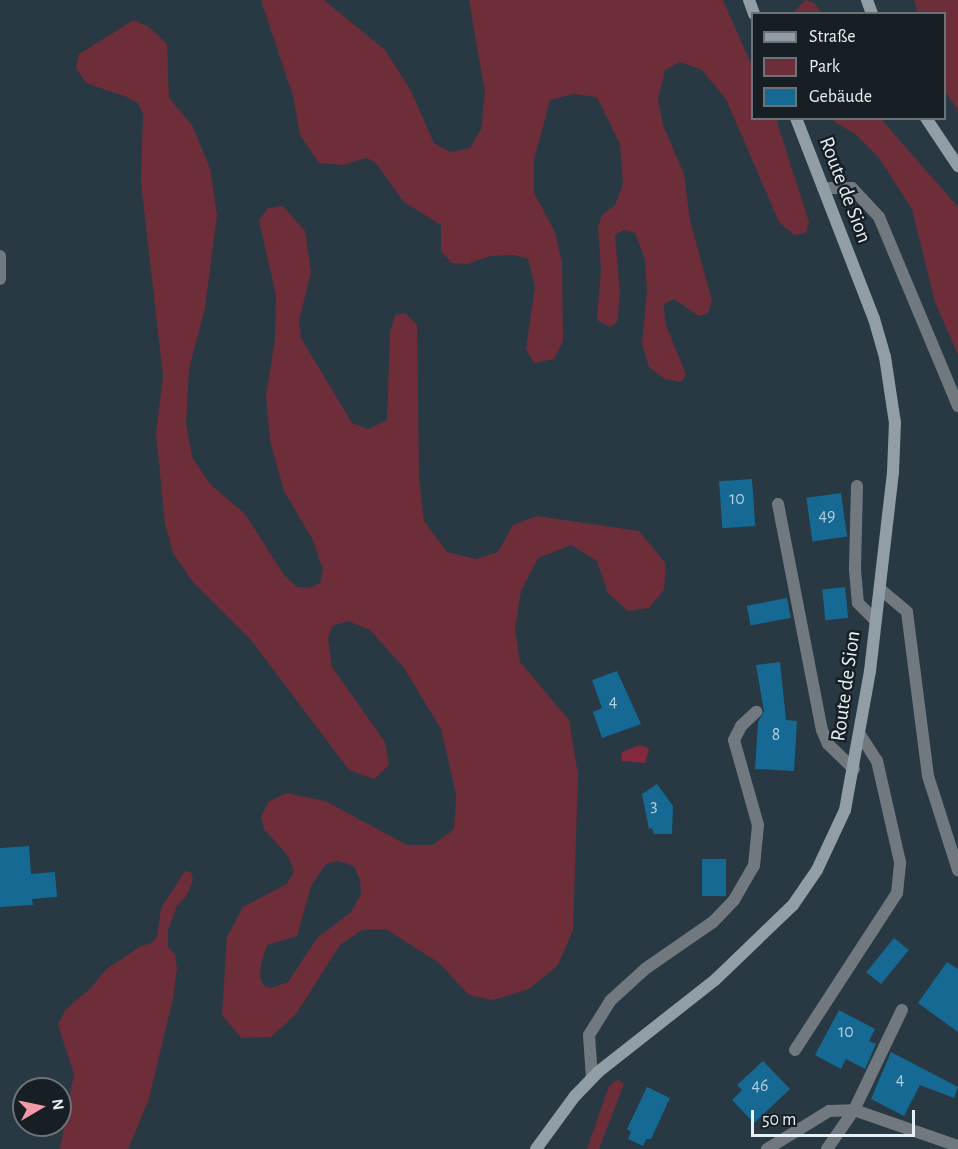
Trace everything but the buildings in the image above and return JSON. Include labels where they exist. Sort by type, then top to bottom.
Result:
[{"type":"main road","name":"Route de Sion","points":[[536,1149],[592,1078],[715,980],[793,905],[831,843],[845,810],[861,736],[874,620],[880,589],[893,472],[892,392],[874,319],[797,120]]},
{"type":"main road","points":[[927,120],[958,166]]},
{"type":"street","points":[[823,188],[852,188],[879,217],[958,406]]},
{"type":"street","points":[[0,256],[0,279]]},
{"type":"street","points":[[857,486],[855,570],[858,603],[874,620]]},
{"type":"street","points":[[778,504],[822,730],[828,744],[854,768]]},
{"type":"street","points":[[880,589],[907,612],[928,776],[958,870]]},
{"type":"street","points":[[592,1078],[589,1035],[610,1001],[645,969],[713,922],[734,900],[754,866],[758,825],[734,740],[741,726],[756,712]]},
{"type":"street","points":[[795,1050],[897,893],[898,851],[877,761],[861,736]]},
{"type":"street","points":[[827,1149],[854,1110],[902,1010]]},
{"type":"street","points":[[767,1149],[829,1111],[854,1110],[958,1146]]},
{"type":"green space","points":[[261,0],[324,0],[385,50],[410,89],[434,143],[450,152],[470,148],[481,129],[485,93],[469,0],[723,0],[751,64],[751,120],[776,120],[809,222],[806,233],[794,235],[779,222],[726,99],[702,70],[680,62],[665,70],[658,100],[663,125],[684,174],[690,220],[712,301],[708,313],[699,316],[674,299],[664,304],[665,323],[686,374],[681,382],[665,379],[649,367],[642,344],[647,291],[645,260],[635,233],[624,230],[615,235],[620,295],[617,322],[610,327],[597,320],[601,269],[598,227],[602,215],[615,205],[623,184],[620,144],[597,97],[573,94],[550,100],[534,160],[534,193],[555,232],[562,263],[563,341],[554,359],[534,363],[526,349],[535,286],[528,259],[515,255],[490,256],[468,264],[452,263],[441,251],[441,225],[404,202],[375,162],[366,158],[343,165],[319,163],[300,135],[293,96]]},
{"type":"green space","points":[[805,0],[814,3],[821,12],[794,12]]},
{"type":"green space","points":[[914,0],[958,0],[958,111],[946,93],[946,12],[918,12]]},
{"type":"green space","points":[[134,20],[149,27],[167,44],[169,98],[192,125],[210,168],[217,215],[205,308],[189,369],[186,423],[192,457],[210,484],[245,514],[284,575],[297,587],[309,588],[320,583],[323,570],[313,540],[284,491],[270,441],[266,396],[275,340],[276,296],[259,220],[268,208],[283,206],[305,231],[311,272],[299,321],[301,338],[352,423],[368,429],[387,420],[390,333],[395,315],[405,313],[417,325],[419,478],[424,521],[447,552],[476,559],[498,552],[513,525],[537,516],[639,531],[666,564],[664,590],[649,608],[628,611],[608,593],[597,561],[571,545],[538,558],[521,591],[515,630],[520,662],[569,720],[578,775],[573,930],[558,965],[529,989],[493,1000],[469,995],[439,963],[386,929],[362,930],[340,945],[296,1014],[271,1037],[241,1038],[222,1015],[227,937],[243,907],[287,884],[294,871],[288,856],[264,829],[261,817],[268,802],[286,793],[325,801],[407,845],[433,845],[454,829],[456,794],[441,729],[404,668],[370,630],[348,621],[332,626],[328,639],[332,667],[385,742],[389,765],[374,779],[349,770],[251,640],[193,582],[173,553],[165,524],[156,433],[163,376],[141,183],[143,114],[138,103],[127,97],[86,83],[76,68],[79,54]],"holes":[[[338,861],[354,866],[360,880],[361,894],[351,912],[317,938],[288,982],[271,988],[264,986],[260,978],[261,964],[267,945],[297,936],[311,886],[326,864]]]},
{"type":"green space","points":[[832,120],[882,120],[958,207],[958,355],[935,302],[912,209],[879,158],[855,134]]},
{"type":"green space","points":[[185,871],[191,872],[193,880],[187,895],[177,906],[168,930],[168,947],[175,955],[177,969],[173,998],[149,1099],[128,1149],[60,1149],[62,1137],[72,1137],[74,1074],[58,1025],[65,1010],[92,987],[105,970],[141,946],[151,943],[157,937],[161,908]]},
{"type":"green space","points":[[618,1079],[624,1084],[599,1149],[587,1149],[609,1086]]},
{"type":"shaded area","points":[[640,745],[649,749],[645,763],[621,761],[622,752]]}]
